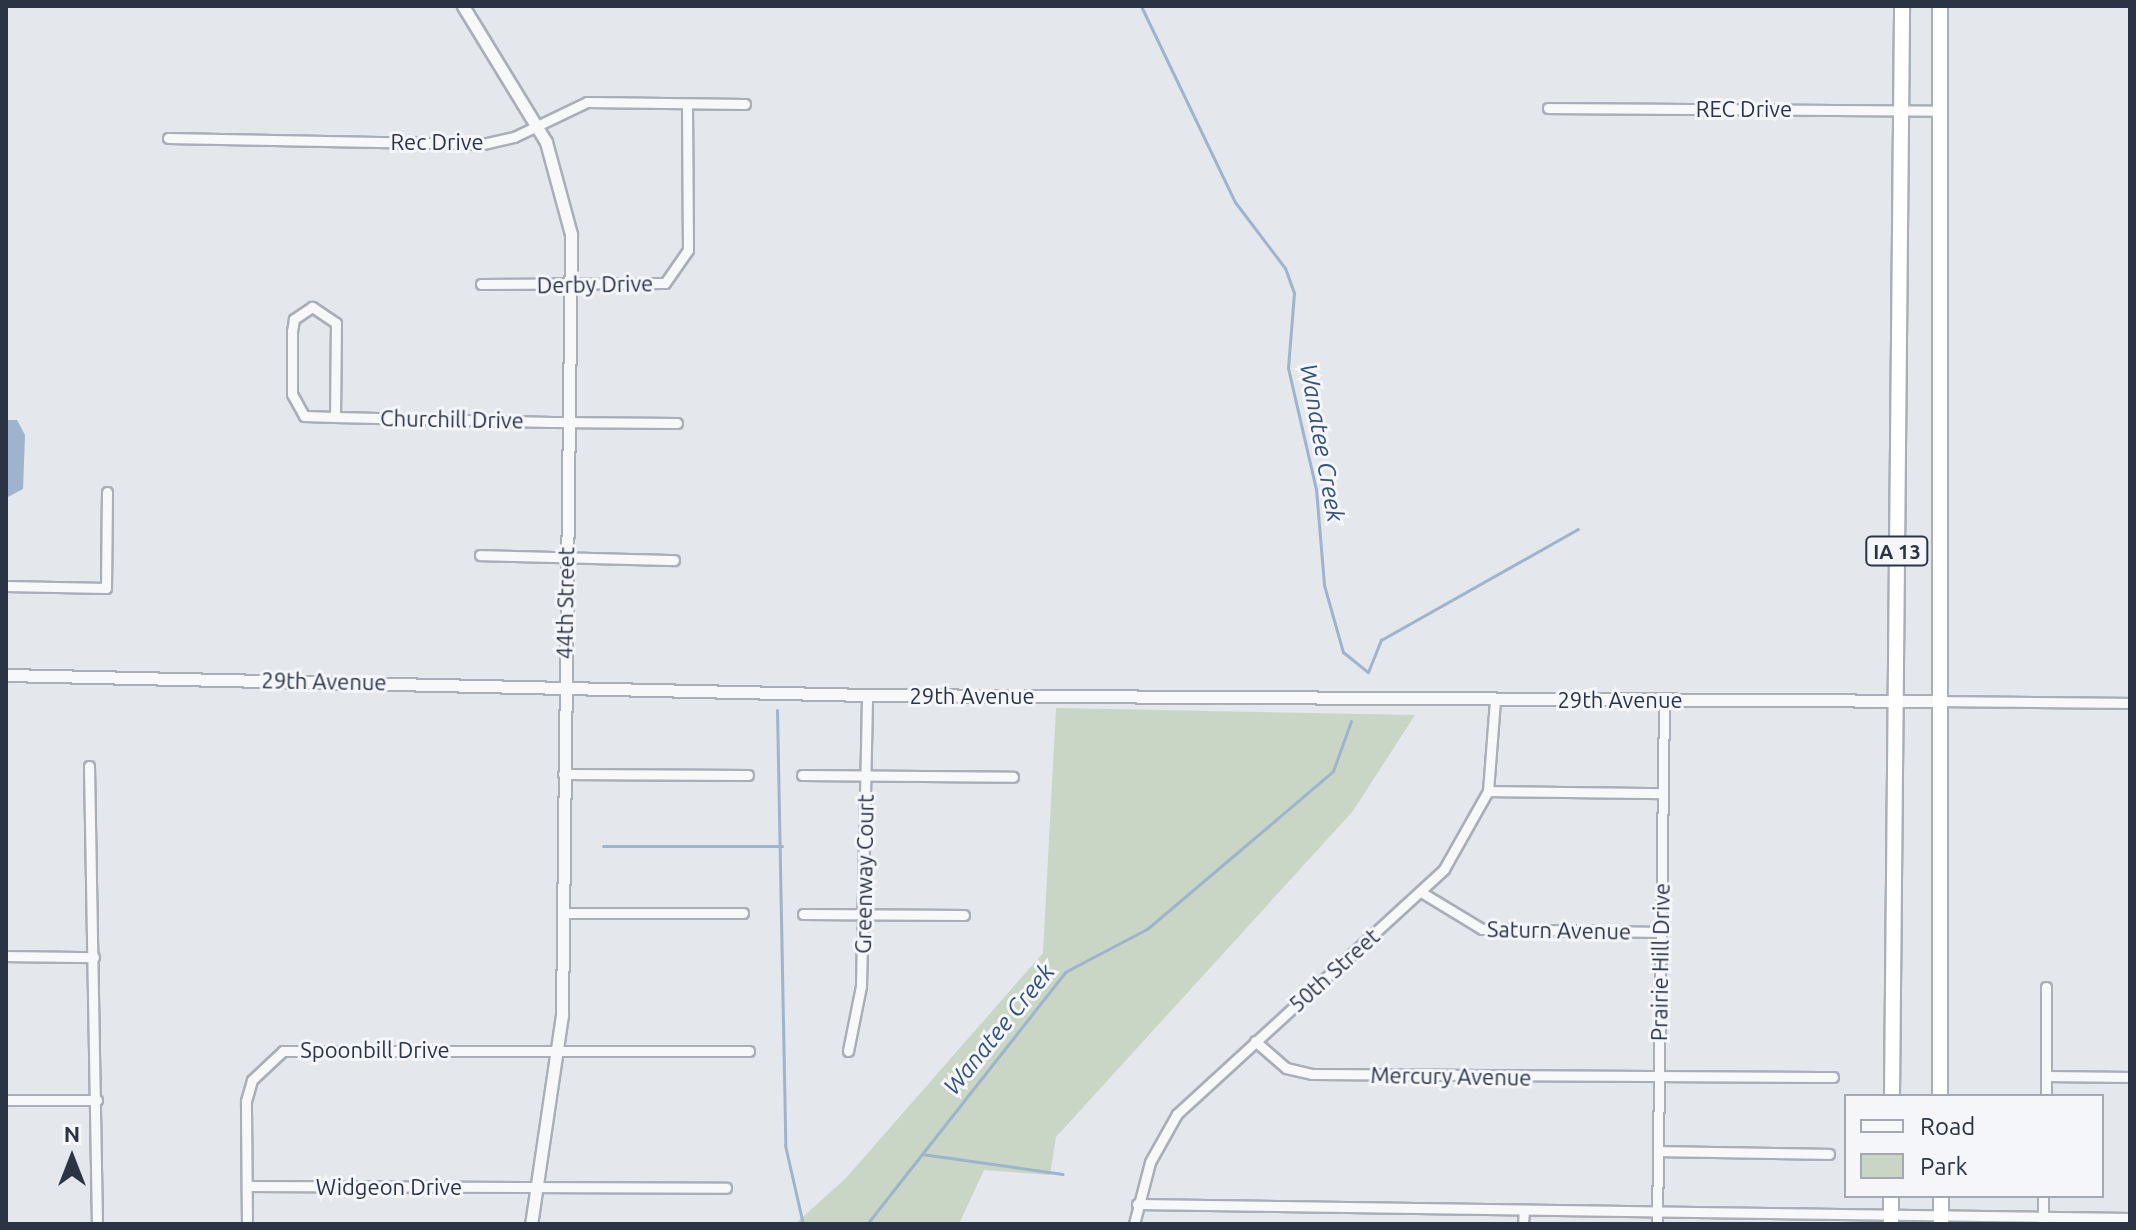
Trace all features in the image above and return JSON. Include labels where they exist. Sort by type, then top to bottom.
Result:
[{"type":"highway","name":"IA 13","points":[[1892,1094],[1902,6]]},
{"type":"highway","name":"IA 13","points":[[1940,6],[1940,1094]]},
{"type":"highway","points":[[1891,1198],[1891,1219]]},
{"type":"highway","points":[[1941,1198],[1941,1219]]},
{"type":"street","name":"44th Street","points":[[463,6],[536,124],[566,199],[571,286],[560,1050],[532,1188],[531,1224]]},
{"type":"street","name":"Rec Drive","points":[[168,138],[483,144],[587,102],[745,104]]},
{"type":"street","name":"Derby Drive","points":[[481,284],[644,287],[678,271],[688,250],[687,104]]},
{"type":"street","name":"REC Drive","points":[[1548,108],[1940,111]]},
{"type":"street","name":"Churchill Drive","points":[[335,417],[336,323],[312,307],[294,319],[295,409],[335,417],[677,423]]},
{"type":"street","points":[[6,586],[106,588],[107,492]]},
{"type":"street","points":[[480,555],[674,560]]},
{"type":"street","name":"29th Avenue","points":[[6,675],[867,695],[1938,701]]},
{"type":"street","name":"Greenway Court","points":[[848,1051],[865,914],[867,695]]},
{"type":"street","name":"50th Street","points":[[1134,1224],[1137,1204],[1177,1114],[1421,892],[1461,844],[1488,791],[1495,699]]},
{"type":"street","name":"Prairie Hill Drive","points":[[1657,1224],[1664,700]]},
{"type":"street","points":[[1938,701],[2130,703]]},
{"type":"street","points":[[89,766],[97,1224]]},
{"type":"street","points":[[563,774],[748,775]]},
{"type":"street","points":[[802,775],[1013,777]]},
{"type":"street","points":[[1488,791],[1662,793]]},
{"type":"street","name":"Saturn Avenue","points":[[1421,892],[1482,929],[1661,932]]},
{"type":"street","points":[[562,913],[743,913]]},
{"type":"street","points":[[803,914],[964,915]]},
{"type":"street","points":[[6,956],[94,957]]},
{"type":"street","points":[[2046,987],[2046,1094]]},
{"type":"street","name":"Mercury Avenue","points":[[1255,1041],[1286,1068],[1312,1074],[1833,1077]]},
{"type":"street","name":"Spoonbill Drive","points":[[247,1224],[246,1101],[252,1080],[283,1051],[749,1051]]},
{"type":"street","points":[[2046,1076],[2130,1077]]},
{"type":"street","points":[[6,1100],[97,1100]]},
{"type":"street","points":[[1658,1151],[1829,1154]]},
{"type":"street","name":"Widgeon Drive","points":[[247,1186],[726,1188]]},
{"type":"street","points":[[2043,1198],[2043,1220]]},
{"type":"street","points":[[1137,1204],[1657,1210],[1891,1219],[2130,1218]]},
{"type":"street","points":[[1523,1224],[1524,1210]]},
{"type":"green space","points":[[1056,708],[1415,715],[1353,811],[1056,1137],[1050,1175],[984,1170],[959,1224],[795,1224],[846,1178],[1043,953]]},
{"type":"water","points":[[6,420],[17,420],[25,435],[23,489],[6,498]]},
{"type":"waterway","name":"Wanatee Creek","points":[[1141,6],[1235,202],[1285,268],[1294,293],[1288,368],[1316,489],[1324,585],[1343,652],[1368,672],[1381,640],[1578,529]]},
{"type":"waterway","points":[[777,710],[785,1145],[803,1224]]},
{"type":"waterway","name":"Wanatee Creek","points":[[867,1224],[1065,972],[1147,929],[1333,771],[1351,721]]},
{"type":"waterway","points":[[603,846],[782,846]]},
{"type":"waterway","points":[[922,1154],[1063,1174]]}]
